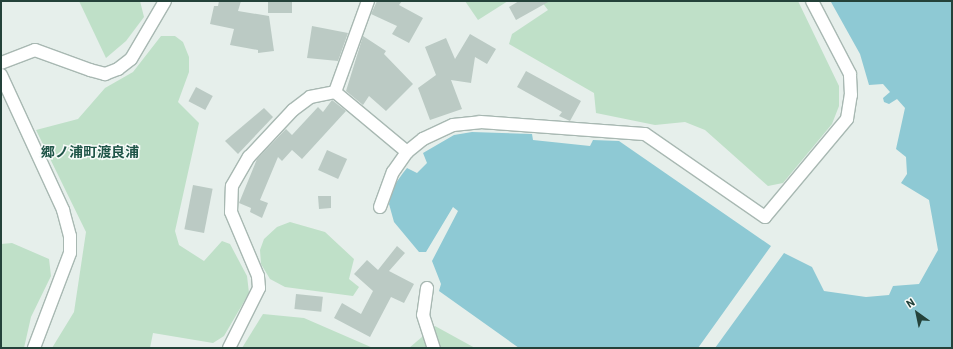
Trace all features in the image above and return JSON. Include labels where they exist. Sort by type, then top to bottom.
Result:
[{"type":"street","points":[[1,63],[35,50],[105,74],[118,69],[131,59],[165,1]]},
{"type":"street","points":[[335,92],[368,1]]},
{"type":"street","points":[[380,207],[393,172],[407,152],[439,131],[467,123],[519,123],[645,134],[765,217],[847,119],[852,95],[850,74],[812,1]]},
{"type":"street","points":[[1,75],[63,210],[70,236],[70,253],[34,348]]},
{"type":"street","points":[[335,92],[407,152]]},
{"type":"street","points":[[229,348],[259,288],[258,276],[231,212],[232,186],[249,157],[293,110],[310,97],[335,92]]},
{"type":"street","points":[[427,288],[423,315],[434,348]]},
{"type":"green space","points":[[79,1],[140,1],[144,17],[126,41],[106,58]]},
{"type":"green space","points":[[465,1],[508,1],[478,20]]},
{"type":"green space","points":[[541,1],[798,1],[839,86],[839,106],[832,124],[783,183],[768,186],[705,130],[685,122],[655,125],[596,113],[594,93],[509,44],[512,34],[548,10]]},
{"type":"green space","points":[[161,36],[175,36],[183,42],[189,57],[189,72],[178,102],[199,123],[175,231],[179,245],[204,261],[222,241],[230,244],[247,276],[249,293],[224,336],[213,343],[153,333],[150,348],[52,348],[74,312],[86,232],[36,130],[78,119],[105,88],[133,72]]},
{"type":"green space","points":[[290,222],[325,232],[354,259],[349,279],[359,287],[353,296],[285,287],[270,279],[261,264],[260,250],[264,239],[277,227]]},
{"type":"green space","points":[[12,243],[49,259],[51,276],[31,317],[24,348],[1,348],[1,244]]},
{"type":"green space","points":[[263,314],[304,318],[373,348],[242,348]]},
{"type":"green space","points":[[435,326],[475,348],[409,348]]},
{"type":"water","points":[[952,1],[952,348],[715,348],[784,253],[812,267],[824,291],[866,297],[889,295],[893,286],[919,284],[938,250],[929,200],[901,183],[907,174],[906,157],[896,149],[905,108],[897,99],[889,104],[884,102],[883,98],[890,92],[883,84],[869,85],[860,54],[831,2]]},
{"type":"water","points":[[472,132],[532,134],[533,140],[590,146],[593,140],[619,141],[771,246],[698,348],[519,348],[439,291],[441,284],[432,261],[458,211],[453,207],[426,252],[419,252],[394,222],[389,204],[393,187],[407,168],[417,173],[427,163],[423,153],[454,135]]},
{"type":"building","points":[[219,1],[241,1],[238,11],[269,16],[274,51],[258,53],[258,50],[230,45],[234,29],[210,24],[214,6],[218,6]]},
{"type":"building","points":[[268,1],[292,1],[292,13],[268,13]]},
{"type":"building","points":[[377,1],[402,1],[399,5],[423,18],[409,43],[392,34],[397,26],[371,14]]},
{"type":"building","points":[[519,1],[550,1],[516,20],[509,7]]},
{"type":"building","points":[[312,26],[348,33],[338,61],[307,58]]},
{"type":"building","points":[[470,34],[496,49],[487,64],[475,57],[471,83],[451,80],[462,109],[430,120],[418,88],[436,75],[425,47],[446,38],[455,59]]},
{"type":"building","points":[[363,36],[386,51],[384,54],[413,84],[386,111],[369,96],[363,105],[346,91]]},
{"type":"building","points":[[526,71],[581,101],[570,121],[559,116],[562,112],[517,87]]},
{"type":"building","points":[[196,87],[213,96],[205,110],[188,101]]},
{"type":"building","points":[[332,100],[346,111],[302,159],[292,150],[282,161],[278,157],[260,200],[268,203],[262,218],[250,212],[251,208],[239,203],[257,159],[286,129],[292,135],[318,107],[323,112]]},
{"type":"building","points":[[264,108],[273,117],[238,154],[225,141]]},
{"type":"building","points":[[327,150],[347,159],[338,179],[318,170]]},
{"type":"building","points":[[193,185],[213,189],[204,233],[184,229]]},
{"type":"building","points":[[318,196],[331,196],[331,208],[319,209]]},
{"type":"building","points":[[397,246],[405,253],[389,271],[414,284],[404,303],[391,297],[370,337],[334,318],[342,303],[361,314],[373,291],[354,274],[367,260],[378,270]]},
{"type":"building","points":[[296,294],[323,297],[321,312],[294,309]]},
{"type":"district","name":"郷ノ浦町渡良浦","points":[[90,152]]}]
